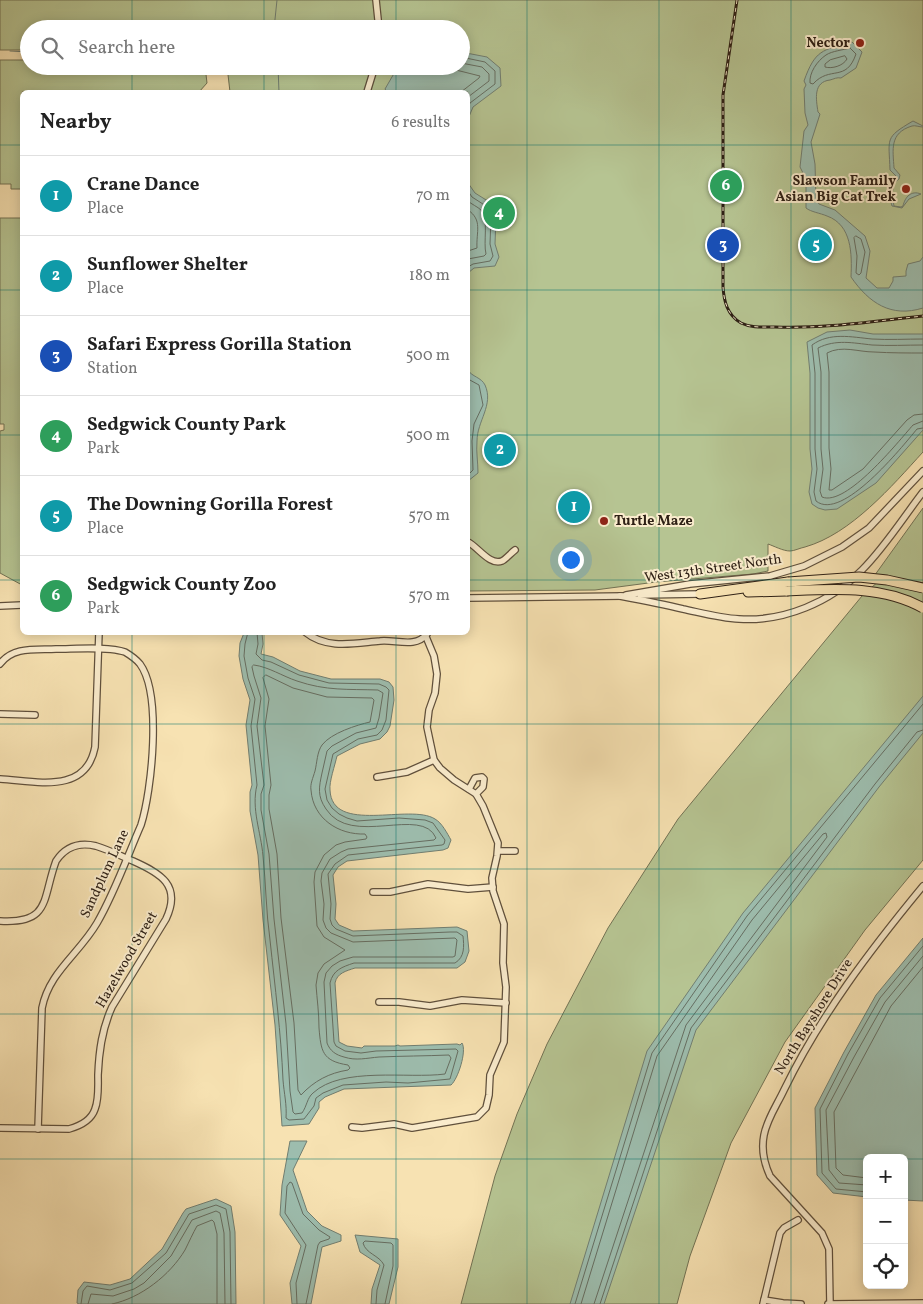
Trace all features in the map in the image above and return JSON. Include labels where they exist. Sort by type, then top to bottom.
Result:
[{"type":"highway","points":[[700,594],[859,577],[887,580],[923,588]]},
{"type":"highway","points":[[788,586],[851,589],[885,594],[923,608]]},
{"type":"street","points":[[376,0],[378,20]]},
{"type":"street","points":[[368,90],[372,75]]},
{"type":"street","name":"West 13th Street North","points":[[620,596],[690,584],[770,576],[804,566],[842,547],[869,528],[923,471]]},
{"type":"street","name":"West 13th Street North","points":[[620,596],[718,617],[740,619],[769,617],[796,611],[829,597],[856,576],[877,554],[923,492]]},
{"type":"street","points":[[470,543],[488,559],[493,561],[502,561],[515,550]]},
{"type":"street","name":"West 13th Street North","points":[[470,598],[700,594]]},
{"type":"street","points":[[0,606],[20,605]]},
{"type":"street","points":[[0,778],[61,782],[78,776],[91,761],[95,747],[99,635]]},
{"type":"street","points":[[311,635],[323,641],[343,645],[382,640],[411,642],[424,635]]},
{"type":"street","points":[[352,1128],[394,1124],[412,1128],[477,1117],[486,1108],[490,1076],[504,1042],[506,1003],[503,963],[504,924],[493,887],[498,851],[496,837],[476,794],[447,774],[434,760],[427,727],[429,710],[435,693],[437,674],[434,656],[426,635]]},
{"type":"street","name":"Sandplum Lane","points":[[0,664],[6,657],[25,650],[98,649],[124,652],[140,664],[147,679],[152,706],[149,792],[141,825],[98,921],[79,949],[55,977],[44,996],[38,1129]]},
{"type":"street","points":[[0,714],[35,715]]},
{"type":"street","points":[[377,777],[407,772],[434,760]]},
{"type":"street","points":[[469,789],[475,778],[482,777],[485,782],[476,794]]},
{"type":"street","points":[[0,921],[22,922],[40,910],[56,861],[67,848],[87,844],[126,858]]},
{"type":"street","points":[[498,851],[515,851]]},
{"type":"street","name":"Hazelwood Street","points":[[38,1129],[69,1129],[79,1126],[91,1118],[95,1110],[100,1044],[107,1019],[112,1007],[166,919],[172,902],[169,888],[160,875],[126,858]]},
{"type":"street","points":[[373,892],[390,892],[428,884],[468,888],[493,887]]},
{"type":"street","name":"North Bayshore Drive","points":[[828,1304],[829,1249],[822,1233],[770,1176],[763,1154],[764,1135],[797,1065],[816,1034],[860,966],[923,886]]},
{"type":"street","points":[[378,1002],[399,1002],[430,1006],[462,1000],[506,1003]]},
{"type":"street","points":[[0,1128],[38,1129]]},
{"type":"street","points":[[798,1220],[784,1228],[780,1233],[764,1302],[801,1304]]},
{"type":"street","points":[[828,1304],[923,1303]]},
{"type":"green space","points":[[0,0],[923,0],[923,452],[870,507],[822,541],[792,551],[768,544],[768,571],[595,590],[470,591],[470,90],[230,90],[228,75],[470,75],[470,20],[20,20],[20,50],[0,50]]},
{"type":"green space","points":[[0,60],[20,60],[20,75],[206,75],[207,83],[201,90],[20,90],[20,189],[11,189],[11,184],[0,184]]},
{"type":"green space","points":[[0,218],[20,218],[20,584],[0,573],[0,431],[4,430],[4,424],[0,424]]},
{"type":"green space","points":[[923,508],[923,860],[865,930],[785,1042],[731,1143],[690,1256],[677,1304],[461,1304],[495,1176],[517,1114],[547,1044],[608,928],[678,819],[862,596],[880,580],[872,579]]},
{"type":"water","points":[[852,42],[862,52],[856,68],[841,78],[825,81],[818,88],[817,92],[817,107],[820,114],[811,142],[815,164],[816,199],[819,204],[835,210],[865,236],[870,251],[866,278],[877,288],[889,288],[893,277],[906,276],[908,264],[920,261],[923,257],[923,308],[911,311],[901,311],[882,306],[865,294],[851,277],[849,241],[846,233],[835,220],[806,208],[806,187],[800,167],[804,131],[808,125],[805,113],[804,89],[806,85],[804,81],[816,57],[833,47]]},
{"type":"water","points":[[470,54],[487,57],[500,68],[501,86],[473,107],[470,114],[470,90],[385,89],[393,75],[470,75]]},
{"type":"water","points":[[913,121],[923,127],[913,126],[905,129],[899,133],[894,143],[894,168],[900,175],[899,179],[894,183],[892,194],[894,206],[903,206],[907,197],[911,194],[921,194],[909,199],[902,208],[892,206],[889,195],[891,182],[896,176],[890,170],[889,145],[890,140],[897,131]]},
{"type":"water","points":[[470,186],[475,193],[491,203],[496,217],[495,244],[499,257],[495,266],[474,268],[470,271]]},
{"type":"water","points":[[850,330],[873,334],[923,334],[923,430],[876,483],[837,509],[825,510],[812,504],[809,492],[812,469],[810,449],[810,373],[807,342],[827,332]]},
{"type":"water","points":[[470,372],[485,385],[488,399],[478,434],[478,473],[470,479]]},
{"type":"water","points":[[243,635],[262,635],[261,654],[273,657],[300,671],[331,679],[380,679],[389,682],[393,687],[394,700],[390,726],[387,732],[380,739],[360,744],[337,756],[330,787],[334,804],[344,811],[358,815],[423,815],[438,821],[451,840],[448,848],[443,850],[347,861],[338,867],[333,875],[336,904],[335,919],[339,925],[353,931],[457,927],[467,931],[469,951],[465,962],[457,968],[355,968],[345,971],[335,983],[339,1042],[347,1046],[362,1048],[364,1046],[460,1045],[462,1043],[461,1065],[451,1085],[344,1089],[325,1097],[319,1102],[319,1108],[309,1124],[282,1126],[275,1025],[258,855],[250,811],[252,785],[246,725],[250,700],[243,679],[239,656],[240,643]]},
{"type":"water","points":[[923,696],[923,733],[879,787],[696,1030],[604,1304],[570,1304],[647,1051],[743,913]]},
{"type":"water","points":[[923,938],[923,1201],[908,1200],[908,1154],[863,1154],[863,1197],[833,1193],[817,1175],[815,1108],[876,995]]},
{"type":"water","points":[[290,1141],[307,1141],[293,1170],[307,1211],[322,1226],[341,1235],[341,1241],[322,1247],[311,1304],[292,1304],[290,1283],[301,1246],[280,1215],[282,1185]]},
{"type":"water","points":[[216,1199],[231,1206],[235,1232],[236,1304],[77,1303],[78,1290],[84,1282],[110,1285],[130,1279],[162,1249],[186,1209]]},
{"type":"water","points":[[355,1235],[398,1239],[398,1267],[389,1304],[371,1304],[372,1289],[380,1265],[360,1252]]},
{"type":"waterway","points":[[275,20],[277,0]]},
{"type":"waterway","points":[[10,51],[20,52]]},
{"type":"waterway","points":[[278,75],[279,90]]},
{"type":"railway","points":[[737,0],[723,95],[723,287],[725,302],[729,312],[741,323],[762,327],[830,326],[923,316]]},
{"type":"place","name":"Nector","points":[[860,43]]},
{"type":"place","name":"Sedgwick County Zoo","points":[[726,186]]},
{"type":"place","name":"Slawson Family Asian Big Cat Trek","points":[[906,189]]},
{"type":"place","name":"Sedgwick County Park","points":[[499,213]]},
{"type":"place","name":"Safari Express Gorilla Station","points":[[723,245]]},
{"type":"place","name":"The Downing Gorilla Forest","points":[[816,245]]},
{"type":"place","name":"Sunflower Shelter","points":[[500,450]]},
{"type":"place","name":"Crane Dance","points":[[574,507]]},
{"type":"place","name":"Turtle Maze","points":[[604,521]]}]
